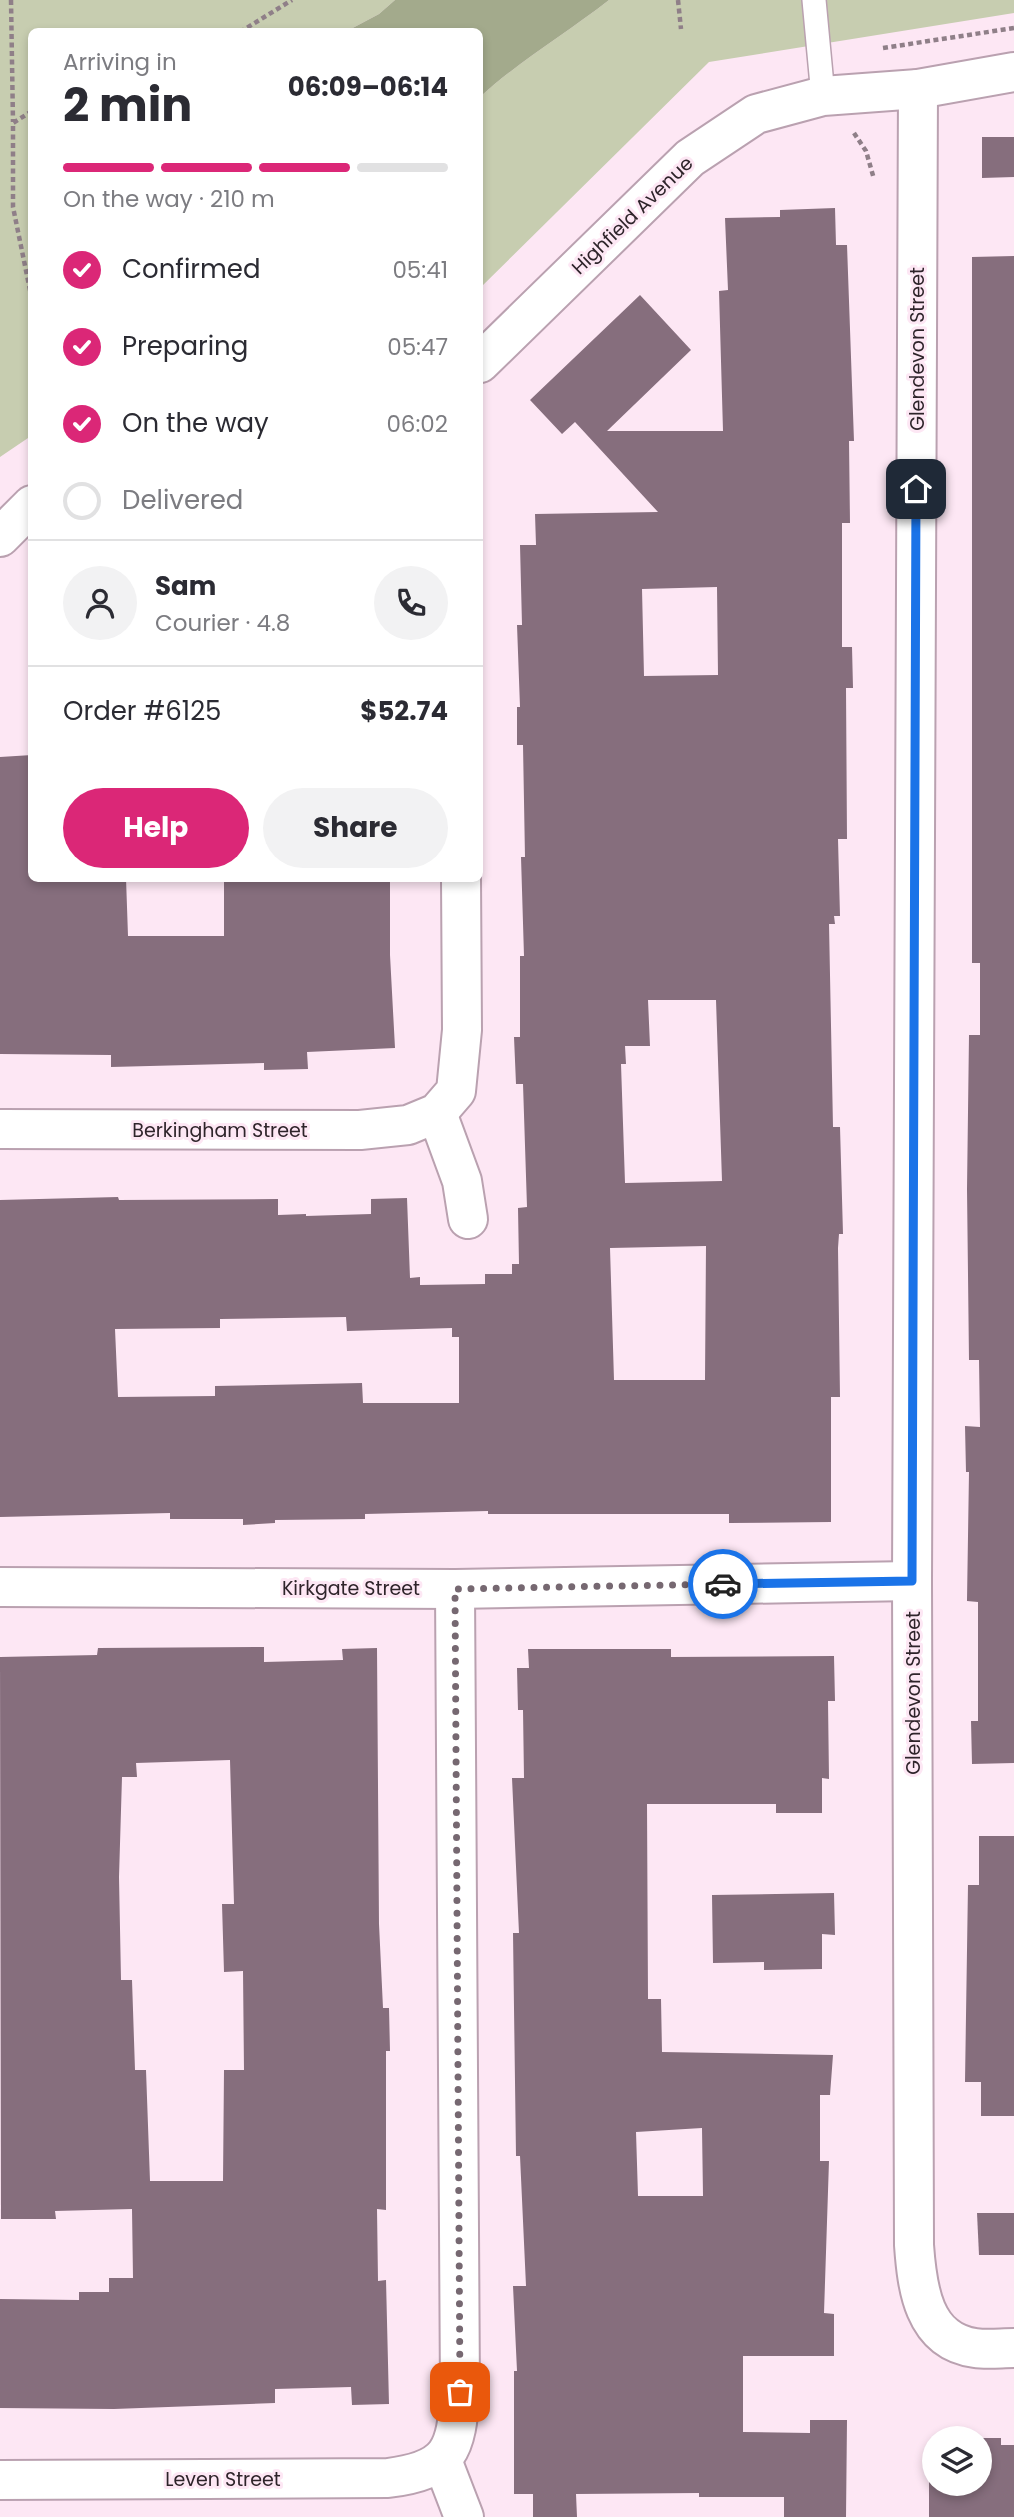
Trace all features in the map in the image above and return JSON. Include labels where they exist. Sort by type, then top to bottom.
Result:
[{"type":"street","name":"Highfield Avenue","points":[[483,360],[690,158],[757,114],[823,96],[918,89],[1014,72]]},
{"type":"street","name":"Glendevon Street","points":[[918,89],[912,1581],[914,2245],[917,2285],[929,2322],[951,2339],[974,2348],[1014,2348]]},
{"type":"street","points":[[0,537],[28,509]]},
{"type":"street","points":[[461,882],[461,1060],[456,1091],[437,1113],[462,1181],[468,1219]]},
{"type":"street","name":"Berkingham Street","points":[[0,1129],[360,1130],[408,1125],[437,1113]]},
{"type":"street","name":"Kirkgate Street","points":[[0,1587],[455,1589],[912,1581]]},
{"type":"street","points":[[455,1589],[460,2392],[457,2436],[442,2460],[464,2517]]},
{"type":"street","name":"Leven Street","points":[[0,2480],[388,2478],[417,2474],[442,2460]]},
{"type":"lane","points":[[814,0],[823,96]]},
{"type":"path","points":[[11,0],[9,54],[13,123],[13,207],[28,280]]},
{"type":"path","points":[[246,28],[292,0]]},
{"type":"path","points":[[678,0],[681,29]]},
{"type":"path","points":[[13,123],[28,114]]},
{"type":"shaded area","points":[[0,0],[395,0],[379,14],[353,28],[28,28],[28,438],[0,457]]},
{"type":"shaded area","points":[[395,0],[609,0],[483,94],[483,28],[353,28],[379,14]]},
{"type":"shaded area","points":[[609,0],[1014,0],[1014,13],[709,62],[483,285],[483,94]]},
{"type":"building","points":[[982,137],[1014,137],[1014,177],[982,178]]},
{"type":"building","points":[[835,208],[836,245],[847,245],[854,441],[849,441],[850,523],[842,523],[842,647],[852,647],[853,688],[846,688],[847,839],[838,839],[840,916],[834,916],[835,924],[829,924],[833,1127],[840,1127],[843,1234],[839,1234],[838,1248],[840,1397],[831,1397],[831,1522],[729,1523],[729,1514],[488,1514],[488,1511],[365,1514],[365,1519],[275,1520],[275,1523],[243,1525],[243,1519],[170,1519],[170,1513],[0,1517],[0,1200],[118,1197],[119,1200],[278,1199],[278,1215],[306,1216],[371,1214],[371,1199],[407,1198],[410,1278],[420,1277],[420,1285],[485,1284],[485,1274],[512,1274],[512,1264],[519,1264],[518,1208],[527,1207],[523,1084],[516,1084],[514,1037],[520,1037],[520,956],[524,956],[521,857],[525,857],[523,745],[517,745],[517,707],[520,707],[517,625],[522,625],[520,545],[536,545],[535,514],[658,512],[575,422],[562,434],[530,400],[640,295],[691,350],[607,431],[723,431],[719,291],[728,290],[725,218],[780,217],[780,210]],"holes":[[[717,587],[718,675],[644,676],[642,589]],[[648,1000],[716,1000],[722,1181],[625,1183],[621,1064],[626,1064],[625,1046],[650,1046]],[[706,1246],[705,1380],[614,1380],[610,1248]],[[346,1317],[347,1331],[452,1328],[452,1337],[459,1337],[459,1403],[363,1403],[362,1383],[215,1386],[215,1396],[118,1397],[115,1329],[220,1328],[220,1319]]]},
{"type":"building","points":[[1014,256],[1014,1763],[972,1764],[971,1721],[978,1721],[978,1602],[967,1601],[969,1472],[966,1472],[965,1426],[980,1427],[979,1360],[969,1360],[967,1189],[969,1035],[980,1035],[980,963],[972,963],[972,257]]},
{"type":"building","points":[[28,755],[28,882],[126,882],[128,936],[224,936],[224,882],[390,882],[390,955],[395,1048],[307,1052],[308,1069],[264,1070],[264,1063],[111,1067],[111,1055],[0,1054],[0,757]]},
{"type":"building","points":[[264,1647],[264,1662],[343,1660],[342,1649],[377,1648],[379,1924],[383,2008],[389,2008],[390,2051],[386,2051],[386,2210],[377,2209],[378,2281],[386,2280],[389,2404],[352,2405],[351,2387],[275,2389],[275,2403],[114,2409],[0,2408],[0,2299],[79,2300],[79,2292],[109,2292],[109,2278],[133,2278],[132,2209],[55,2211],[56,2219],[1,2219],[0,1657],[97,1655],[98,1648]],"holes":[[[230,1760],[234,1904],[222,1904],[224,1972],[243,1971],[244,2070],[224,2070],[223,2181],[150,2181],[146,2070],[135,2070],[132,1980],[121,1980],[119,1877],[122,1777],[137,1777],[136,1763]]]},
{"type":"building","points":[[528,1649],[671,1649],[671,1657],[834,1656],[835,1701],[828,1701],[829,1779],[822,1778],[822,1813],[776,1813],[776,1804],[647,1804],[648,1999],[661,1999],[662,2052],[833,2055],[830,2095],[820,2095],[820,2161],[829,2161],[824,2313],[834,2314],[834,2356],[743,2356],[743,2432],[810,2433],[810,2420],[847,2420],[846,2517],[784,2517],[784,2497],[699,2497],[699,2493],[576,2494],[577,2517],[533,2517],[533,2494],[514,2494],[514,2371],[517,2371],[513,2286],[526,2286],[520,2156],[516,2156],[513,1933],[519,1933],[512,1778],[524,1778],[523,1710],[518,1710],[517,1668],[529,1668]],"holes":[[[702,2128],[703,2196],[638,2196],[636,2132]]]},
{"type":"building","points":[[979,1836],[1014,1836],[1014,2116],[981,2116],[981,2082],[965,2082],[968,1885],[979,1885]]},
{"type":"building","points":[[834,1893],[835,1935],[822,1934],[822,1969],[764,1970],[764,1962],[713,1963],[712,1895]]},
{"type":"building","points":[[977,2213],[1014,2213],[1014,2255],[979,2255]]},
{"type":"building","points":[[992,2438],[1001,2438],[1001,2445],[1014,2445],[1014,2517],[929,2517],[929,2496],[992,2496]]},
{"type":"way so far","points":[[460,2392],[455,1589],[723,1584]]},
{"type":"route","points":[[723,1584],[912,1581],[916,489]]}]
